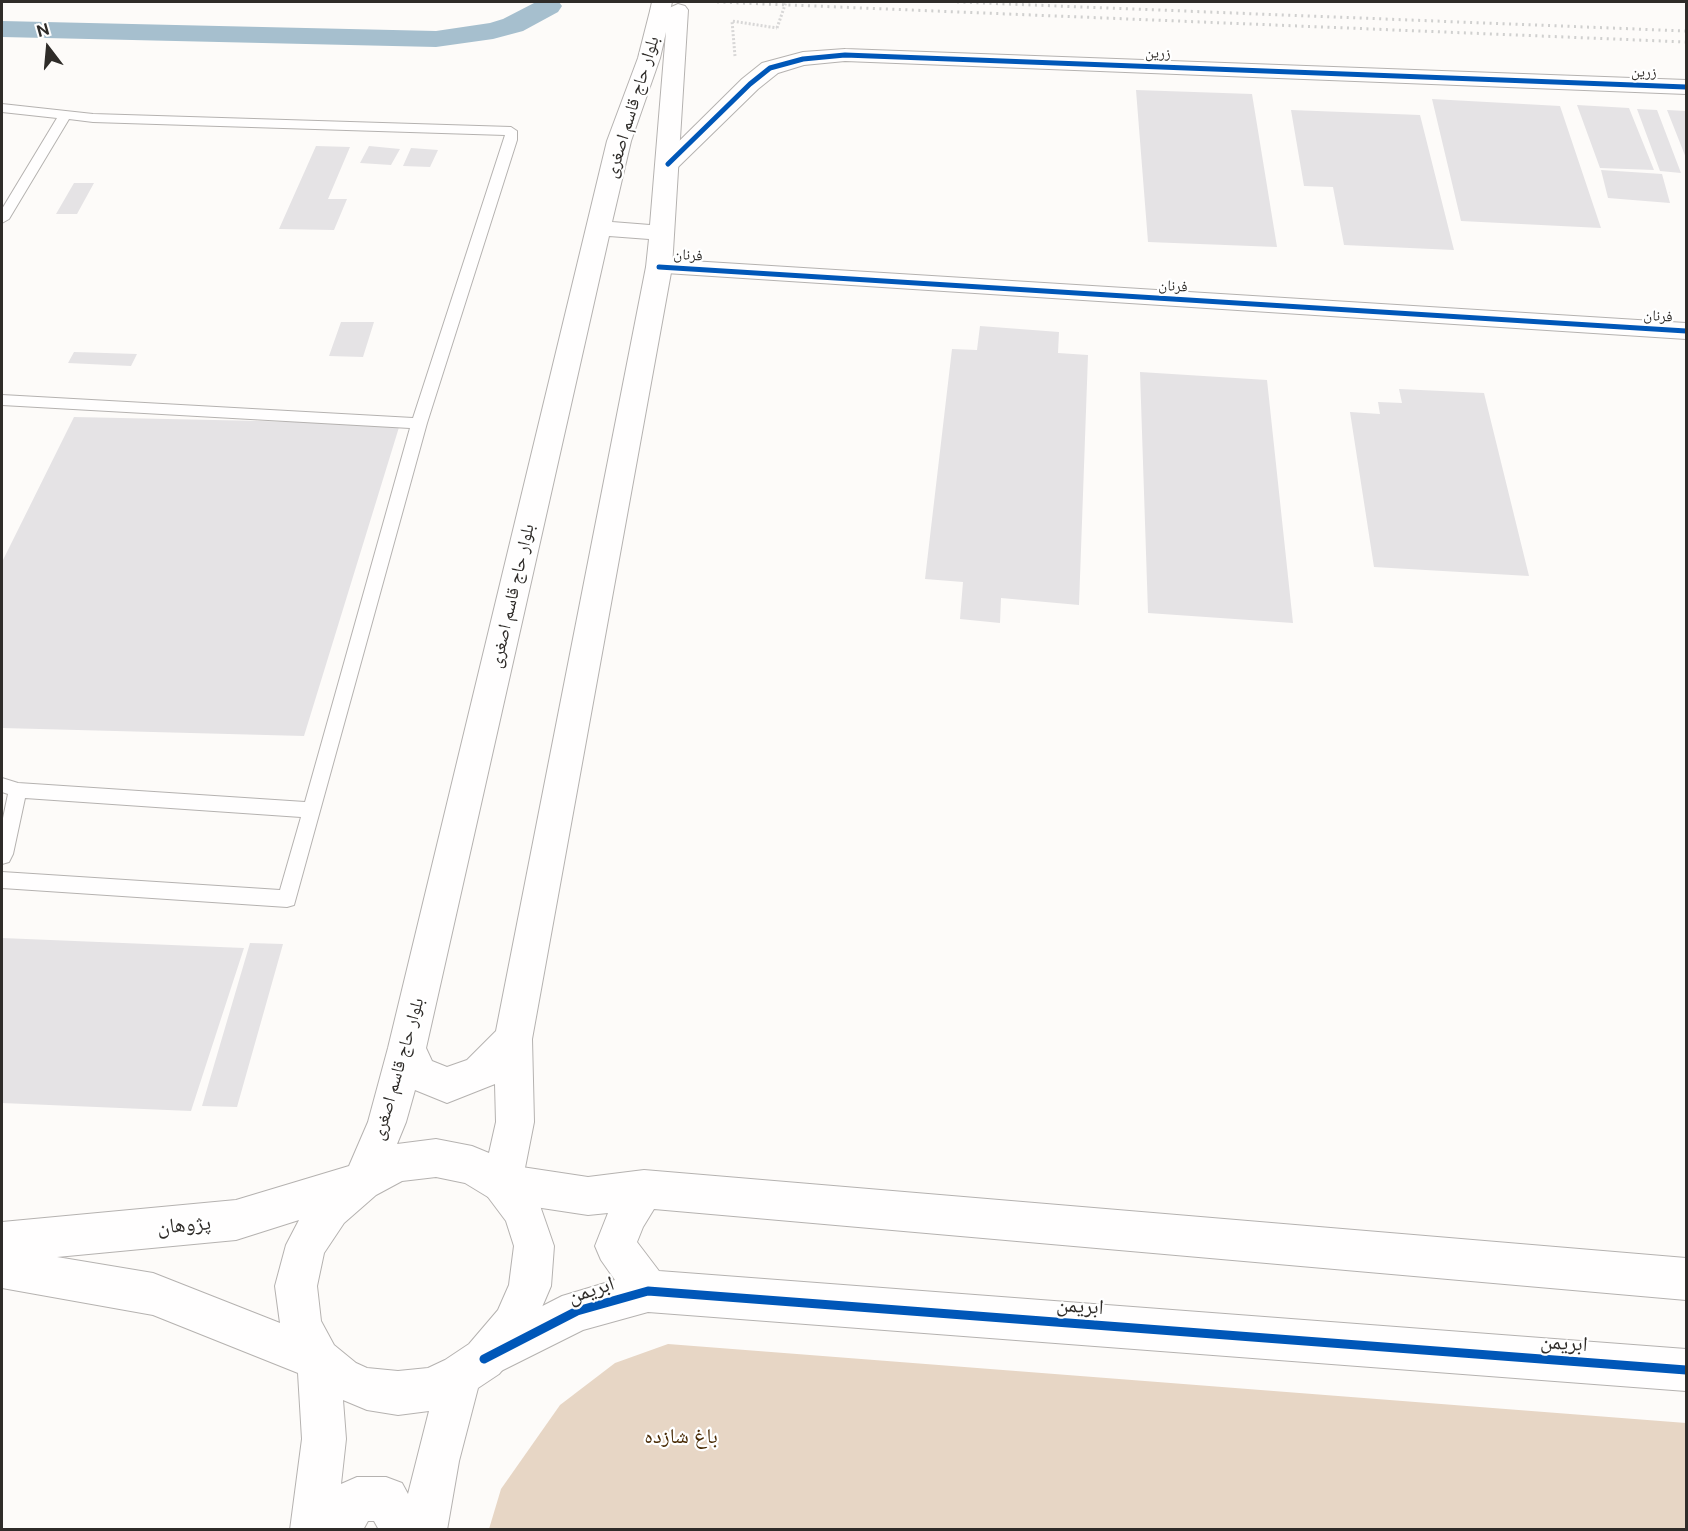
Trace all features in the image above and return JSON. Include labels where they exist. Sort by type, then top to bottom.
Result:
[{"type":"main road","name":"بلوار حاج قاسم اصغری","points":[[502,1183],[515,1122],[513,1039],[658,267],[668,164],[670,6]]},
{"type":"main road","name":"بلوار حاج قاسم اصغری","points":[[362,1181],[387,1122],[407,1048],[619,141],[670,6]]},
{"type":"main road","name":"زرین","points":[[668,164],[750,84],[770,68],[802,58],[845,55],[1686,87]]},
{"type":"main road","points":[[599,228],[662,233]]},
{"type":"main road","name":"فرنان","points":[[658,267],[1686,331]]},
{"type":"main road","points":[[407,1048],[418,1074],[447,1085],[480,1073],[513,1039]]},
{"type":"main road","points":[[313,1530],[324,1438],[319,1360],[301,1325],[296,1286],[306,1245],[330,1209],[362,1181],[398,1163],[436,1158],[472,1165],[502,1183],[523,1211],[534,1246],[530,1286],[513,1325],[472,1367],[437,1461],[424,1530]]},
{"type":"main road","name":"پژوهان","points":[[2,1242],[236,1220],[362,1181]]},
{"type":"main road","points":[[502,1183],[588,1196],[644,1189],[1686,1279]]},
{"type":"main road","points":[[644,1189],[627,1215],[615,1246],[648,1291]]},
{"type":"main road","points":[[2,1268],[153,1294],[319,1360]]},
{"type":"main road","name":"ابریمن","points":[[319,1360],[340,1378],[367,1389],[398,1393],[430,1389],[577,1311],[648,1291],[1686,1370]]},
{"type":"main road","points":[[336,1530],[357,1499],[386,1499],[405,1530]]},
{"type":"lane","points":[[2,108],[105,118],[511,131],[507,152],[419,423],[287,899],[2,880]]},
{"type":"lane","points":[[2,219],[65,115]]},
{"type":"lane","points":[[2,400],[419,423]]},
{"type":"lane","points":[[2,856],[10,787],[312,810]]},
{"type":"path","points":[[732,21],[777,28],[786,2]]},
{"type":"green space","name":"باغ شازده","points":[[668,1344],[1686,1423],[1686,1529],[489,1529],[501,1489],[560,1405],[615,1363]]},
{"type":"building","points":[[1136,90],[1252,94],[1277,247],[1148,242]]},
{"type":"building","points":[[1432,99],[1560,106],[1601,228],[1461,221]]},
{"type":"building","points":[[1577,105],[1629,108],[1654,170],[1600,168]]},
{"type":"building","points":[[1637,109],[1657,110],[1681,173],[1660,171]]},
{"type":"building","points":[[1291,110],[1420,115],[1454,250],[1344,245],[1333,187],[1304,186]]},
{"type":"building","points":[[1667,110],[1686,111],[1686,158]]},
{"type":"building","points":[[316,146],[350,147],[328,199],[347,199],[334,230],[279,229]]},
{"type":"building","points":[[369,146],[400,149],[391,165],[360,163]]},
{"type":"building","points":[[411,148],[438,150],[430,167],[403,166]]},
{"type":"building","points":[[1601,170],[1662,174],[1670,203],[1608,198]]},
{"type":"building","points":[[74,183],[94,183],[77,214],[56,214]]},
{"type":"building","points":[[341,322],[374,322],[363,357],[329,356]]},
{"type":"building","points":[[980,326],[1059,332],[1058,353],[1088,355],[1079,605],[1001,598],[1000,623],[960,619],[963,582],[925,579],[952,349],[977,350]]},
{"type":"building","points":[[74,352],[137,354],[131,366],[68,363]]},
{"type":"building","points":[[1140,372],[1267,380],[1293,623],[1148,613]]},
{"type":"building","points":[[1399,389],[1484,393],[1529,576],[1374,567],[1350,412],[1380,414],[1378,402],[1402,403]]},
{"type":"building","points":[[74,417],[400,424],[304,736],[2,728],[2,562]]},
{"type":"building","points":[[2,938],[244,948],[191,1111],[2,1103]]},
{"type":"building","points":[[250,943],[283,944],[237,1107],[202,1106]]},
{"type":"waterway","points":[[2,29],[436,39],[493,31],[513,25],[548,6]]},
{"type":"railway","points":[[717,2],[1686,42]]},
{"type":"railway","points":[[957,2],[1686,31]]},
{"type":"cycle path","points":[[668,164],[750,84],[770,68],[803,59],[845,55],[1686,87]]},
{"type":"cycle path","points":[[659,267],[1686,331]]},
{"type":"cycle path","points":[[484,1359],[577,1311],[648,1291],[1686,1370]]}]
